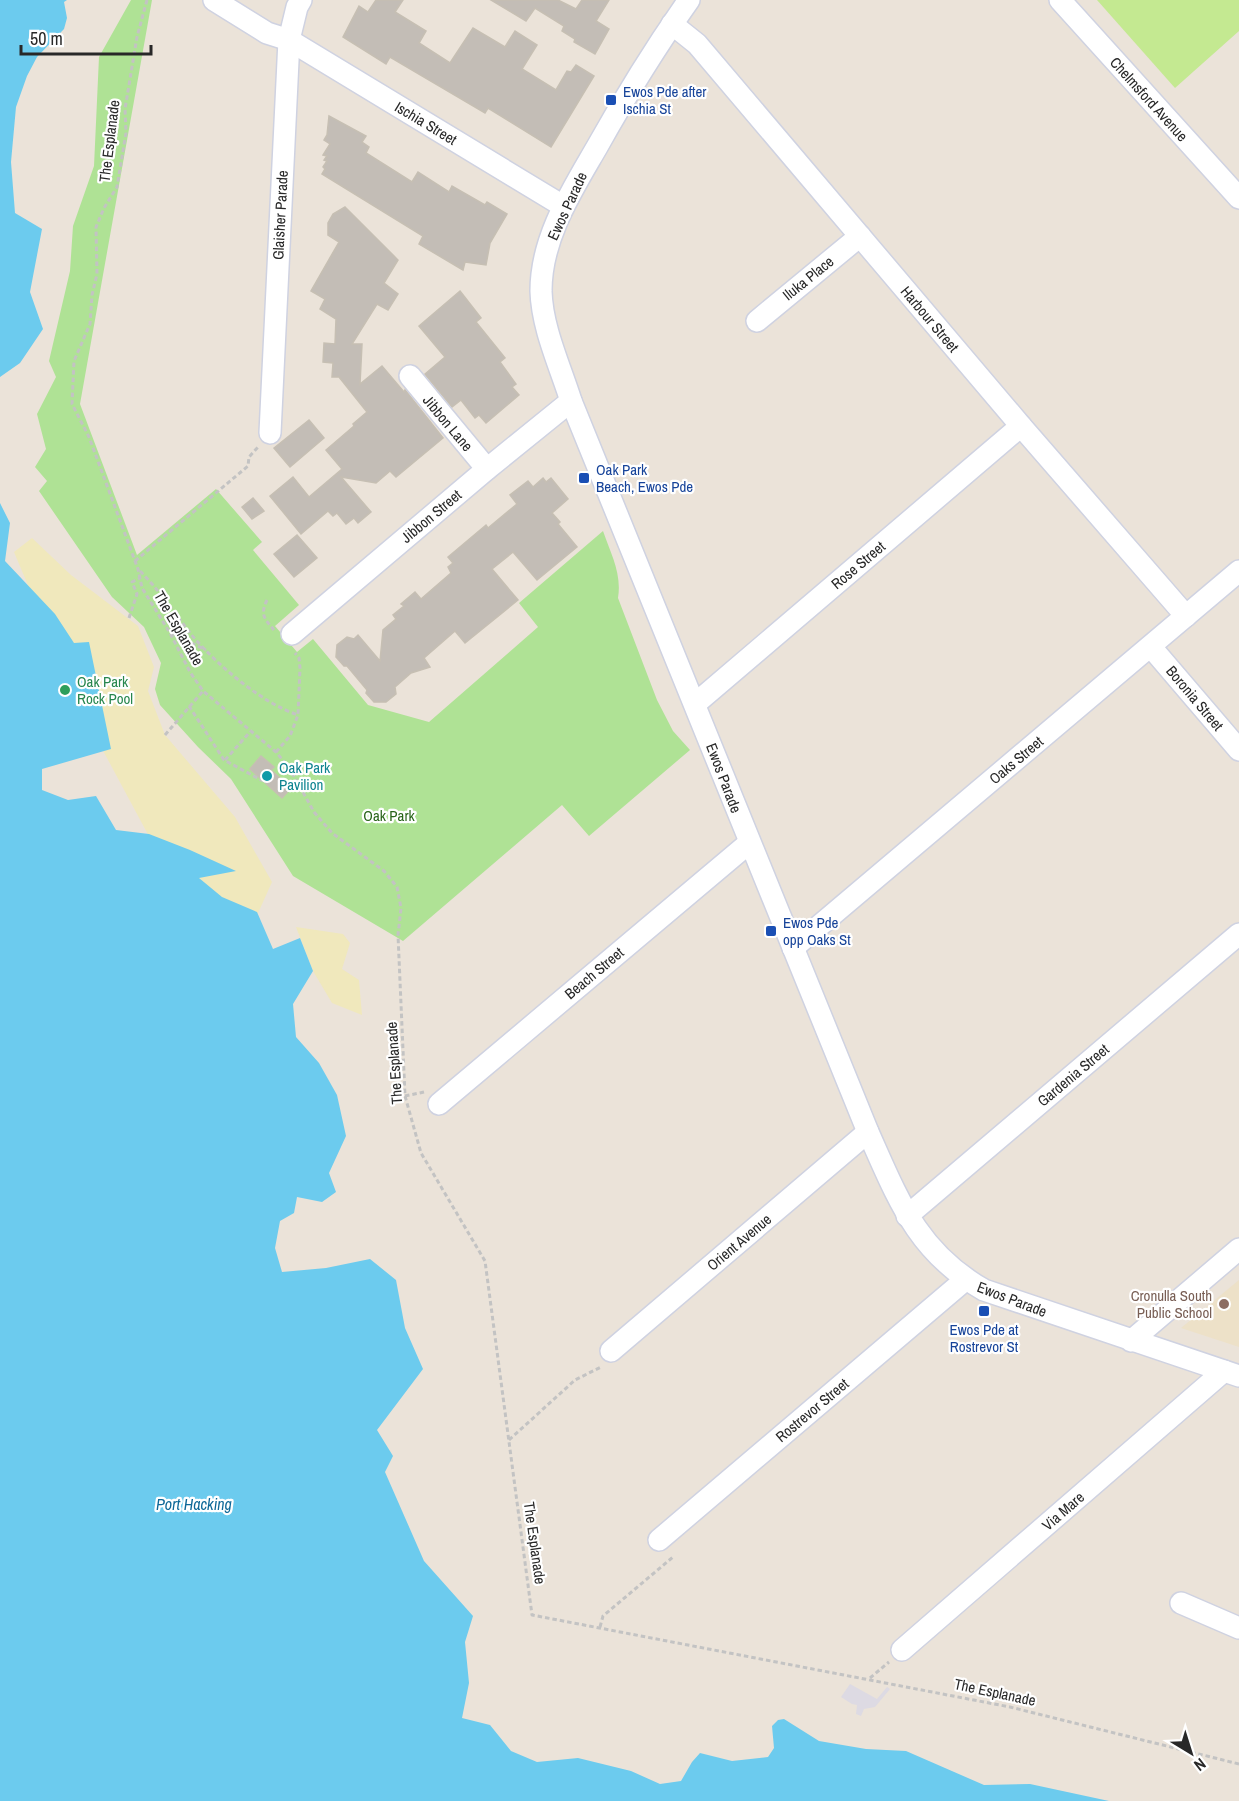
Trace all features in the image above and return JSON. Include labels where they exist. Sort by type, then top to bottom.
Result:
[{"type":"street","name":"Ischia Street","points":[[214,0],[267,33],[289,40],[563,206]]},
{"type":"street","name":"Glaisher Parade","points":[[270,433],[289,40],[297,7],[301,0]]},
{"type":"street","name":"Ewos Parade","points":[[689,0],[627,93],[563,206],[543,261],[541,289],[545,320],[571,401],[867,1132],[907,1216],[933,1251],[965,1280],[1003,1298],[1232,1374]]},
{"type":"street","name":"Chelmsford Avenue","points":[[1060,0],[1239,198]]},
{"type":"street","name":"Harbour Street","points":[[672,24],[697,44],[1021,426],[1186,616]]},
{"type":"street","name":"Iluka Place","points":[[757,321],[860,236]]},
{"type":"street","name":"Jibbon Lane","points":[[410,376],[487,469]]},
{"type":"street","name":"Jibbon Street","points":[[288,639],[487,469],[571,401]]},
{"type":"street","name":"Rose Street","points":[[695,704],[1021,426]]},
{"type":"street","name":"Oaks Street","points":[[793,948],[1239,571]]},
{"type":"street","name":"Boronia Street","points":[[1151,646],[1239,750]]},
{"type":"street","name":"Beach Street","points":[[439,1104],[749,843]]},
{"type":"street","name":"Gardenia Street","points":[[907,1216],[1239,934]]},
{"type":"street","name":"Orient Avenue","points":[[611,1351],[867,1132]]},
{"type":"street","points":[[1131,1341],[1239,1249]]},
{"type":"street","name":"Rostrevor Street","points":[[659,1540],[965,1280]]},
{"type":"street","name":"Via Mare","points":[[902,1650],[1232,1374]]},
{"type":"street","points":[[1181,1603],[1239,1628]]},
{"type":"path","name":"The Esplanade","points":[[147,0],[137,37],[125,109],[126,133],[117,188],[104,208],[96,227],[97,274],[92,295],[90,324],[74,362],[72,404],[89,437],[138,569],[142,588],[170,633],[190,672],[203,691],[276,752],[290,769],[322,823],[338,839],[384,871],[397,887],[401,908],[398,935],[405,1096],[421,1153],[485,1261],[532,1615],[870,1678],[1010,1707],[1239,1764]]},
{"type":"path","points":[[135,561],[248,466],[249,457],[270,433]]},
{"type":"path","points":[[138,569],[153,584],[196,640],[223,666],[264,697],[298,715]]},
{"type":"path","points":[[129,618],[137,594],[132,582],[140,578]]},
{"type":"path","points":[[267,600],[263,609],[265,618],[288,639],[300,658],[298,715],[290,736],[276,752]]},
{"type":"path","points":[[170,633],[207,651]]},
{"type":"path","points":[[165,735],[203,691]]},
{"type":"path","points":[[189,706],[225,760],[263,781]]},
{"type":"path","points":[[225,760],[250,732]]},
{"type":"path","points":[[509,1440],[575,1380],[600,1368],[611,1351]]},
{"type":"path","points":[[600,1628],[603,1616],[673,1557]]},
{"type":"path","points":[[870,1678],[902,1650]]},
{"type":"shaded area","name":"Cronulla South Public School","points":[[1239,1280],[1239,1347],[1181,1328]]},
{"type":"shaded area","points":[[850,1684],[877,1699],[887,1687],[890,1689],[875,1707],[864,1709],[861,1716],[856,1714],[857,1705],[841,1697]]},
{"type":"green space","name":"Oak Park","points":[[131,0],[152,0],[80,404],[137,555],[216,489],[262,542],[253,550],[299,605],[275,626],[297,652],[313,639],[368,705],[429,722],[538,627],[519,603],[603,531],[617,572],[618,598],[657,700],[673,731],[690,750],[589,836],[562,805],[403,941],[293,876],[231,779],[160,705],[155,689],[161,663],[144,627],[112,597],[39,491],[47,481],[35,467],[46,449],[37,414],[56,377],[49,361],[70,271],[73,226],[94,166],[99,57]]},
{"type":"green space","points":[[1097,0],[1239,0],[1239,31],[1175,88]]},
{"type":"sand","points":[[32,538],[71,575],[138,626],[154,667],[148,691],[165,735],[235,817],[272,882],[254,922],[159,855],[100,745],[56,652],[14,552]]},
{"type":"sand","points":[[296,927],[343,934],[350,943],[342,969],[359,980],[362,1015],[332,1003],[313,971]]},
{"type":"water","points":[[0,0],[67,0],[64,2],[67,18],[64,29],[37,57],[27,76],[16,107],[11,162],[15,213],[42,229],[30,292],[43,329],[20,363],[0,377]]},
{"type":"water","name":"Port Hacking","points":[[0,503],[10,523],[5,561],[55,614],[74,643],[89,642],[111,749],[42,769],[42,790],[68,800],[96,796],[116,830],[149,834],[236,871],[199,878],[222,897],[257,912],[273,949],[300,938],[313,971],[293,1004],[296,1037],[319,1063],[337,1095],[346,1136],[329,1173],[336,1192],[322,1202],[297,1197],[294,1213],[280,1221],[275,1248],[282,1272],[326,1268],[370,1259],[396,1280],[405,1328],[423,1369],[377,1430],[393,1456],[385,1472],[424,1561],[473,1616],[465,1642],[469,1683],[462,1718],[490,1725],[511,1751],[537,1762],[578,1758],[631,1771],[660,1784],[681,1781],[700,1753],[732,1761],[768,1757],[774,1748],[772,1726],[778,1720],[784,1719],[819,1741],[866,1749],[906,1751],[984,1785],[1030,1784],[1109,1801],[0,1801]]},
{"type":"building","points":[[376,0],[403,0],[395,12],[426,31],[419,43],[450,63],[473,28],[505,47],[515,31],[537,45],[522,69],[556,90],[567,71],[571,72],[576,65],[594,76],[551,147],[488,108],[485,113],[390,57],[386,64],[343,37],[359,6],[368,12]]},
{"type":"building","points":[[491,0],[558,0],[576,9],[582,0],[609,0],[596,21],[609,29],[595,54],[574,42],[575,39],[562,31],[564,26],[535,8],[526,21]]},
{"type":"building","points":[[329,116],[366,136],[362,142],[369,147],[366,153],[412,182],[418,172],[449,192],[452,186],[485,205],[487,202],[507,214],[490,243],[486,265],[465,262],[463,270],[419,244],[423,236],[322,174],[327,161],[324,160],[327,156],[323,155],[330,144],[324,140],[327,135]]},
{"type":"building","points":[[345,207],[398,260],[384,283],[398,294],[388,310],[377,304],[352,344],[362,344],[360,384],[382,366],[404,392],[405,390],[443,438],[396,477],[390,471],[376,483],[341,477],[371,512],[358,523],[354,518],[346,524],[337,513],[333,516],[328,511],[301,534],[270,496],[293,477],[309,497],[342,469],[326,450],[367,412],[339,377],[332,377],[333,363],[323,362],[324,343],[335,344],[336,319],[320,309],[325,299],[311,291],[339,242],[328,235],[328,223],[333,214]]},
{"type":"building","points":[[460,291],[481,318],[476,322],[505,358],[500,362],[516,384],[512,387],[519,395],[486,423],[479,415],[475,418],[461,400],[452,407],[425,374],[445,357],[419,326]]},
{"type":"building","points":[[309,420],[324,438],[290,467],[274,448]]},
{"type":"building","points":[[543,478],[546,482],[551,478],[568,499],[552,513],[577,547],[537,580],[513,552],[492,569],[518,600],[465,643],[455,631],[424,658],[430,667],[411,673],[395,687],[396,694],[386,702],[374,702],[347,666],[344,666],[336,657],[337,645],[347,637],[354,639],[358,635],[380,661],[383,630],[396,619],[393,615],[404,606],[401,604],[415,592],[421,599],[451,573],[448,567],[453,563],[448,557],[486,525],[488,528],[517,504],[510,495],[528,481],[533,487]]},
{"type":"building","points":[[253,498],[264,511],[252,519],[242,507]]},
{"type":"building","points":[[297,535],[317,558],[294,577],[274,554]]},
{"type":"building","name":"Oak Park Pavilion","points":[[261,756],[274,767],[271,770],[291,788],[282,798],[250,769]]},
{"type":"place","name":"Ewos Pde after Ischia St","points":[[611,100]]},
{"type":"place","name":"Oak Park Beach, Ewos Pde","points":[[584,478]]},
{"type":"place","name":"Oak Park Rock Pool","points":[[65,690]]},
{"type":"place","name":"Oak Park Pavilion","points":[[267,776]]},
{"type":"place","name":"Ewos Pde opp Oaks St","points":[[771,931]]},
{"type":"place","name":"Cronulla South Public School","points":[[1224,1304]]},
{"type":"place","name":"Ewos Pde at Rostrevor St","points":[[984,1311]]}]
